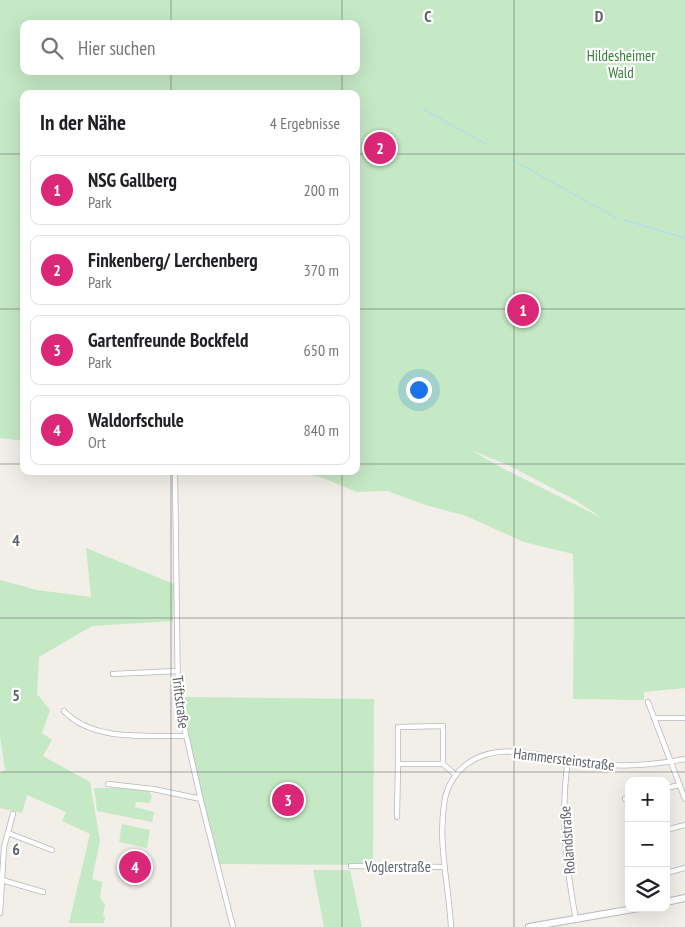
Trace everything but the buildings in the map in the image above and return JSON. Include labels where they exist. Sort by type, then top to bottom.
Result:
[{"type":"street","name":"Triftstraße","points":[[175,475],[178,699],[233,927]]},
{"type":"street","points":[[113,674],[177,671]]},
{"type":"street","points":[[648,702],[684,790],[685,799]]},
{"type":"street","points":[[64,711],[83,726],[108,733],[186,736]]},
{"type":"street","points":[[654,718],[685,718]]},
{"type":"street","points":[[397,817],[398,727],[444,726],[443,764]]},
{"type":"street","name":"Hammersteinstraße","points":[[451,927],[445,867],[444,806],[449,788],[456,775],[472,760],[497,752],[530,754],[594,764],[625,766],[685,759]]},
{"type":"street","name":"Rolandstraße","points":[[568,760],[564,818],[568,874],[576,920]]},
{"type":"street","points":[[398,764],[443,764],[456,775]]},
{"type":"street","points":[[108,784],[153,789],[201,799]]},
{"type":"street","points":[[670,787],[680,784]]},
{"type":"street","points":[[0,913],[4,847],[13,814]]},
{"type":"street","points":[[670,829],[685,825]]},
{"type":"street","points":[[8,833],[52,850]]},
{"type":"street","name":"Voglerstraße","points":[[350,866],[445,867]]},
{"type":"street","points":[[670,872],[685,868]]},
{"type":"street","points":[[2,880],[43,892]]},
{"type":"street","points":[[670,901],[685,898]]},
{"type":"street","points":[[529,927],[625,911]]},
{"type":"green space","name":"Hildesheimer Wald","points":[[0,0],[685,0],[685,688],[644,692],[644,700],[573,699],[573,554],[524,542],[466,516],[426,505],[387,491],[357,492],[311,475],[360,475],[360,90],[20,90],[20,440],[0,438]],"holes":[[[471,450],[508,465],[575,500],[602,518],[500,467]]]},
{"type":"green space","points":[[86,548],[174,584],[173,621],[92,626],[39,657],[37,694],[50,710],[42,733],[52,740],[43,756],[90,782],[100,841],[92,879],[102,882],[100,898],[105,904],[104,923],[69,923],[90,834],[62,821],[66,812],[27,795],[22,813],[0,808],[0,773],[5,770],[0,736],[0,580],[37,590],[91,597]]},
{"type":"green space","points":[[181,697],[374,699],[373,865],[220,864],[187,735]]},
{"type":"green space","points":[[94,788],[149,791],[152,797],[149,803],[136,802],[135,807],[154,812],[152,822],[97,811]]},
{"type":"green space","points":[[122,824],[150,830],[147,848],[119,842]]},
{"type":"green space","points":[[313,870],[350,870],[362,927],[324,927]]},
{"type":"waterway","points":[[423,109],[486,144]]},
{"type":"waterway","points":[[513,160],[618,219]]},
{"type":"waterway","points":[[624,220],[685,238]]},
{"type":"place","name":"Finkenberg/ Lerchenberg","points":[[380,148]]},
{"type":"place","name":"NSG Gallberg","points":[[523,310]]},
{"type":"place","name":"Gartenfreunde Bockfeld","points":[[288,800]]},
{"type":"place","name":"Waldorfschule","points":[[135,867]]}]
